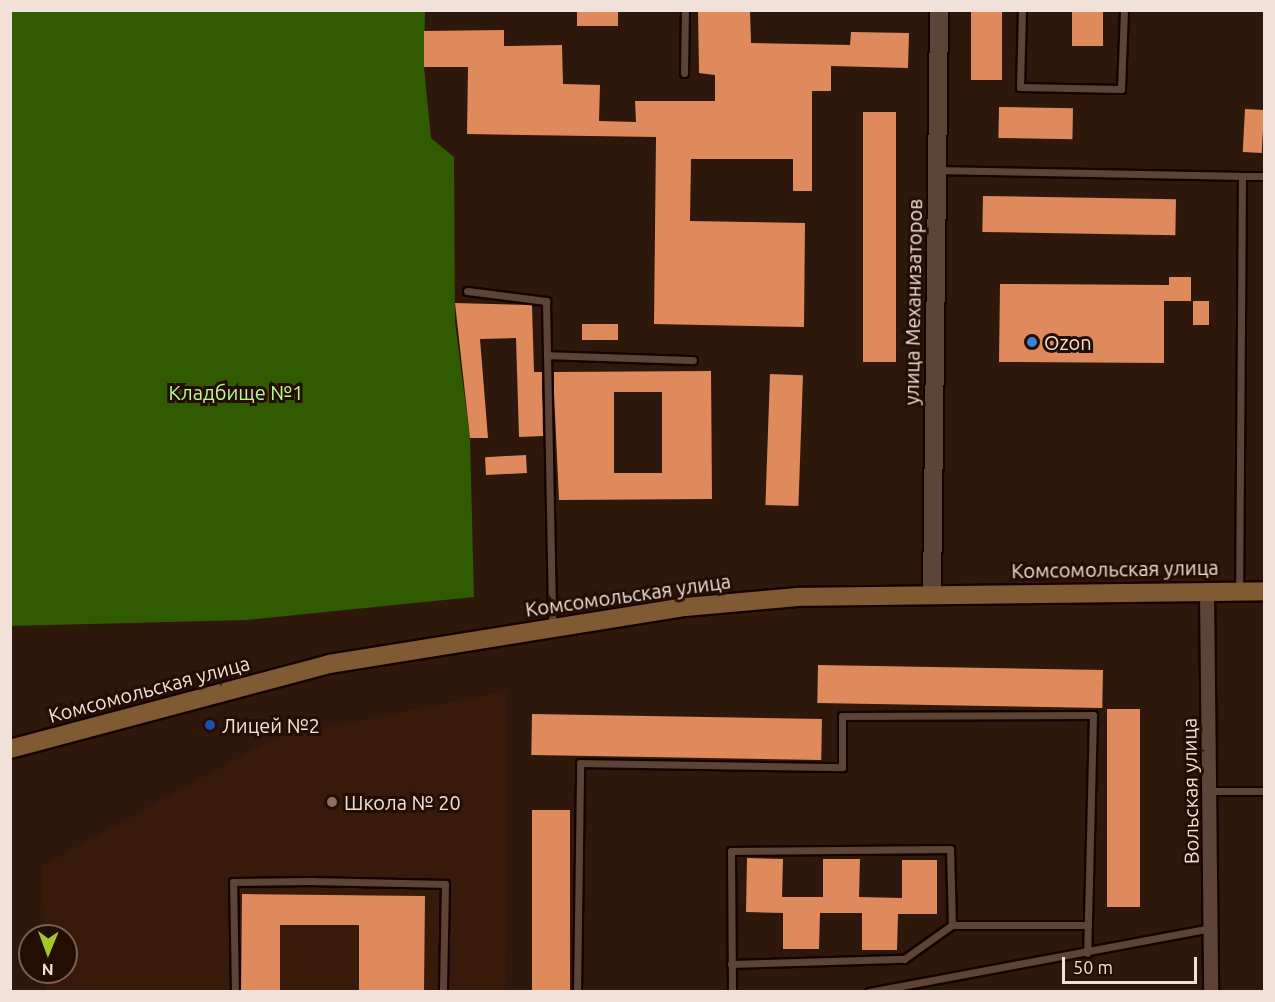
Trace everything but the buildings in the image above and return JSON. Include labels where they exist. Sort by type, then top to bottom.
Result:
[{"type":"main road","name":"Комсомольская улица","points":[[12,746],[329,664],[552,626],[685,607],[798,597],[1264,591]]},
{"type":"street","name":"улица Механизаторов","points":[[932,594],[939,10]]},
{"type":"street","name":"Вольская улица","points":[[1207,590],[1211,992]]},
{"type":"lane","points":[[684,74],[685,10]]},
{"type":"lane","points":[[1022,10],[1020,87],[1121,89],[1124,10]]},
{"type":"lane","points":[[937,170],[1264,176]]},
{"type":"lane","points":[[1239,590],[1242,176]]},
{"type":"lane","points":[[467,291],[546,301],[552,626]]},
{"type":"lane","points":[[547,355],[693,360]]},
{"type":"lane","points":[[577,992],[580,763],[842,767],[842,716],[1093,715],[1087,953]]},
{"type":"lane","points":[[1209,791],[1264,791]]},
{"type":"lane","points":[[732,992],[731,851],[950,849],[952,925]]},
{"type":"lane","points":[[235,992],[233,882],[312,881],[445,884],[443,992]]},
{"type":"lane","points":[[731,964],[904,959],[952,925],[1088,925]]},
{"type":"lane","points":[[868,992],[1087,953],[1210,928]]},
{"type":"shaded area","name":"Школа № 20","points":[[506,691],[505,991],[46,991],[46,984],[78,984],[78,924],[44,924],[42,866],[274,738]]},
{"type":"green space","name":"Кладбище №1","points":[[10,11],[425,11],[424,67],[431,138],[454,157],[455,322],[470,438],[474,597],[246,620],[11,626]]},
{"type":"place","name":"Ozon","points":[[1032,342]]},
{"type":"place","name":"Лицей №2","points":[[210,725]]},
{"type":"place","name":"Школа № 20","points":[[332,802]]}]
